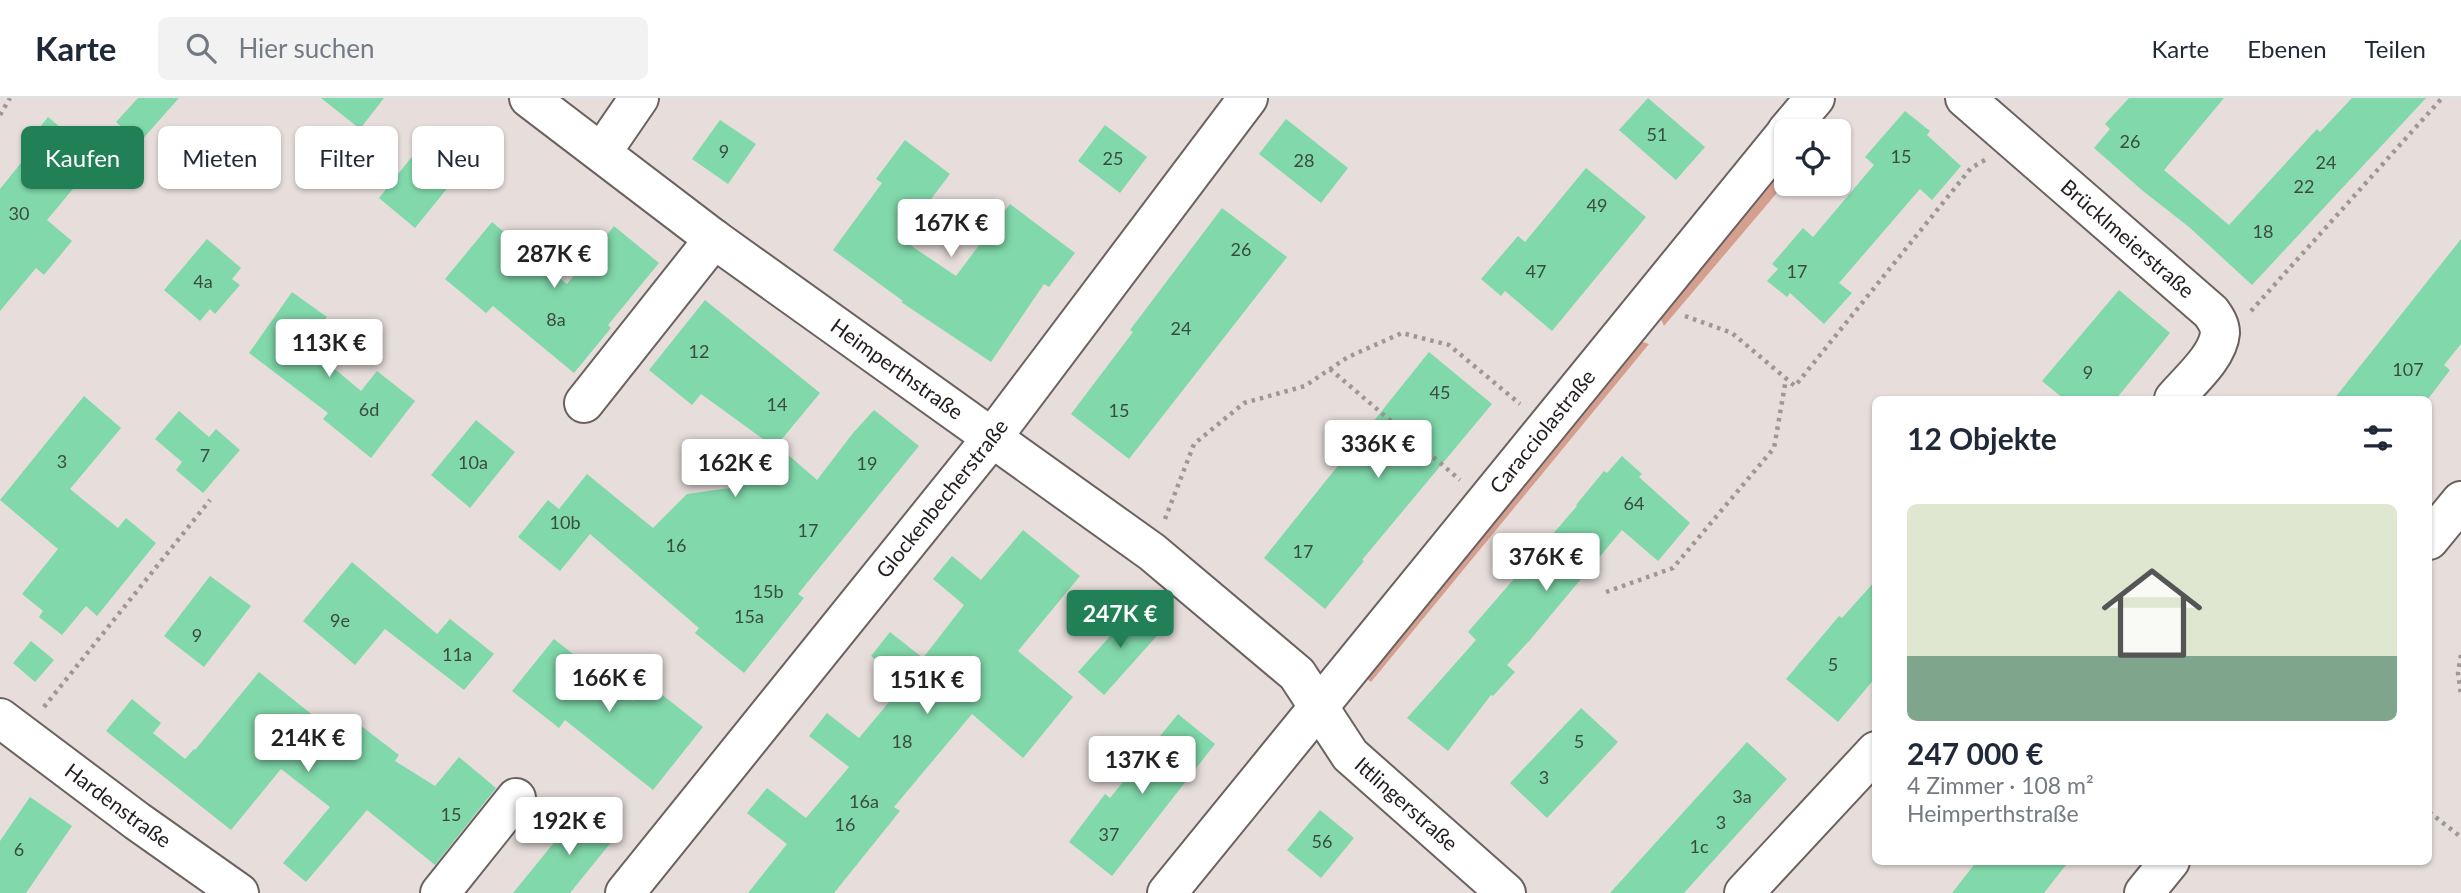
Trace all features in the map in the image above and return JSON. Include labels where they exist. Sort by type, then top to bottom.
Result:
[{"type":"street","name":"Heimperthstraße","points":[[529,98],[715,239],[1152,552],[1297,674],[1318,706]]},
{"type":"street","points":[[603,152],[639,98]]},
{"type":"street","name":"Glockenbecherstraße","points":[[625,893],[991,439],[1248,98]]},
{"type":"street","name":"Caracciolastraße","points":[[1798,119],[1815,98]]},
{"type":"street","name":"Brücklmeierstraße","points":[[1965,98],[2211,312],[2218,323],[2220,334]]},
{"type":"street","name":"Caracciolastraße","points":[[1167,893],[1774,148]]},
{"type":"street","points":[[584,403],[715,239]]},
{"type":"street","points":[[2177,396],[2207,360],[2220,334]]},
{"type":"street","points":[[2432,536],[2461,501]]},
{"type":"street","name":"Ittlingerstraße","points":[[1318,706],[1350,755],[1506,893]]},
{"type":"street","name":"Hardenstraße","points":[[10,726],[239,893]]},
{"type":"street","points":[[1744,893],[1872,755]]},
{"type":"street","points":[[440,893],[516,798]]},
{"type":"street","points":[[2144,893],[2167,865]]},
{"type":"path","points":[[0,115],[10,98]]},
{"type":"path","points":[[2220,334],[2238,326],[2442,98]]},
{"type":"path","points":[[1685,316],[1732,333],[1795,386],[1971,168],[2004,150],[2013,139]]},
{"type":"path","points":[[1152,552],[1194,444],[1244,403],[1305,386],[1348,357],[1402,333],[1449,345],[1526,409]]},
{"type":"path","points":[[1330,369],[1466,485]]},
{"type":"path","points":[[1606,592],[1673,568],[1749,478],[1774,448],[1786,378]]},
{"type":"path","points":[[10,726],[210,500]]},
{"type":"path","points":[[2461,655],[2458,673],[2461,694]]},
{"type":"path","points":[[2432,815],[2461,837]]},
{"type":"shaded area","points":[[1774,179],[1774,196],[1664,326],[1659,315]]},
{"type":"shaded area","points":[[1637,340],[1649,344],[1371,682],[1364,676]]},
{"type":"building","points":[[138,98],[179,98],[144,137],[144,126],[120,126],[116,122]]},
{"type":"building","points":[[321,98],[384,98],[362,126],[356,126]]},
{"type":"building","points":[[1648,98],[1705,147],[1676,180],[1619,130]]},
{"type":"building","points":[[2129,98],[2224,98],[2164,170],[2229,225],[2317,129],[2320,132],[2352,98],[2426,98],[2252,285],[2189,227],[2094,148],[2110,129],[2105,124]]},
{"type":"building","points":[[1905,111],[1930,131],[1927,135],[1961,166],[1932,200],[1920,189],[1839,283],[1852,293],[1824,324],[1790,293],[1787,297],[1767,281],[1778,269],[1772,264],[1803,228],[1813,237],[1848,196],[1851,196],[1851,192],[1874,165],[1865,157]]},
{"type":"building","points":[[48,117],[59,126],[41,126]]},
{"type":"building","points":[[1286,119],[1348,168],[1321,203],[1259,154]]},
{"type":"building","points":[[720,120],[756,144],[728,184],[692,159]]},
{"type":"building","points":[[1105,125],[1147,157],[1120,193],[1078,161]]},
{"type":"building","points":[[905,140],[950,174],[901,239],[956,276],[1010,204],[1075,253],[1049,287],[1044,284],[991,362],[901,302],[903,301],[833,250],[882,183],[876,179]]},
{"type":"building","points":[[412,157],[412,189],[447,189],[415,228],[379,198],[386,189],[398,189],[398,174]]},
{"type":"building","points":[[21,163],[21,189],[73,189],[47,220],[72,241],[44,275],[36,268],[0,311],[0,189]]},
{"type":"building","points":[[1586,168],[1646,217],[1552,331],[1505,291],[1501,296],[1481,279],[1518,236],[1525,242]]},
{"type":"building","points":[[1222,208],[1287,257],[1129,459],[1071,414]]},
{"type":"building","points":[[492,222],[567,284],[614,226],[659,263],[608,325],[611,328],[574,373],[493,306],[486,313],[445,279]]},
{"type":"building","points":[[207,239],[241,268],[232,279],[240,285],[215,314],[210,309],[200,321],[164,290]]},
{"type":"building","points":[[2461,239],[2461,344],[2444,365],[2450,370],[2430,396],[2336,396]]},
{"type":"building","points":[[2119,290],[2170,333],[2118,396],[2060,396],[2042,381]]},
{"type":"building","points":[[292,292],[327,317],[309,340],[319,351],[317,354],[361,391],[377,371],[415,401],[371,458],[323,419],[328,413],[249,353]]},
{"type":"building","points":[[705,300],[820,393],[777,445],[817,480],[874,410],[919,446],[798,594],[804,598],[744,673],[695,633],[699,628],[590,534],[560,571],[518,537],[548,500],[559,509],[587,474],[653,528],[687,494],[730,488],[767,442],[701,394],[692,405],[649,370]]},
{"type":"building","points":[[1429,352],[1492,404],[1362,560],[1364,561],[1325,609],[1264,558]]},
{"type":"building","points":[[84,396],[121,428],[70,489],[118,528],[126,518],[156,543],[97,616],[86,606],[62,635],[39,617],[43,611],[22,594],[58,549],[0,500]]},
{"type":"building","points":[[179,411],[209,437],[216,429],[240,450],[203,493],[176,470],[182,462],[155,439]]},
{"type":"building","points":[[476,420],[515,452],[470,508],[431,475]]},
{"type":"building","points":[[1622,456],[1642,474],[1639,477],[1690,523],[1658,561],[1622,530],[1507,665],[1515,672],[1493,696],[1491,695],[1448,751],[1407,718],[1476,640],[1468,632],[1604,471],[1607,473]]},
{"type":"building","points":[[1023,530],[1080,576],[1018,651],[1073,697],[1023,758],[972,714],[894,807],[900,811],[834,893],[748,893],[787,844],[747,813],[767,788],[806,818],[849,767],[809,736],[827,713],[859,738],[905,683],[871,656],[890,632],[923,658],[964,605],[933,579],[952,556],[981,580]]},
{"type":"building","points":[[352,562],[437,634],[450,619],[494,654],[464,690],[385,629],[355,665],[303,621]]},
{"type":"building","points":[[210,576],[251,606],[204,667],[164,636]]},
{"type":"building","points":[[1872,584],[1872,682],[1838,722],[1786,679],[1839,616],[1842,618]]},
{"type":"building","points":[[1137,606],[1163,629],[1104,695],[1078,672]]},
{"type":"building","points":[[554,639],[633,701],[647,683],[703,727],[653,790],[565,720],[559,728],[512,691]]},
{"type":"building","points":[[31,641],[54,660],[35,682],[13,663]]},
{"type":"building","points":[[259,672],[346,742],[360,725],[399,755],[395,761],[435,786],[459,757],[496,788],[435,865],[367,810],[306,882],[283,863],[330,807],[281,769],[231,830],[106,731],[132,699],[161,723],[153,733],[185,759]]},
{"type":"building","points":[[1581,708],[1618,742],[1547,818],[1510,783]]},
{"type":"building","points":[[1178,714],[1215,744],[1112,876],[1069,842],[1105,794],[1110,798]]},
{"type":"building","points":[[1747,742],[1787,779],[1684,893],[1610,893]]},
{"type":"building","points":[[30,797],[72,826],[26,893],[0,893],[0,841]]},
{"type":"building","points":[[583,807],[617,835],[570,893],[513,893]]},
{"type":"building","points":[[1320,810],[1354,838],[1321,878],[1287,850]]},
{"type":"building","points":[[1974,865],[2066,865],[2044,893],[1952,893]]}]
